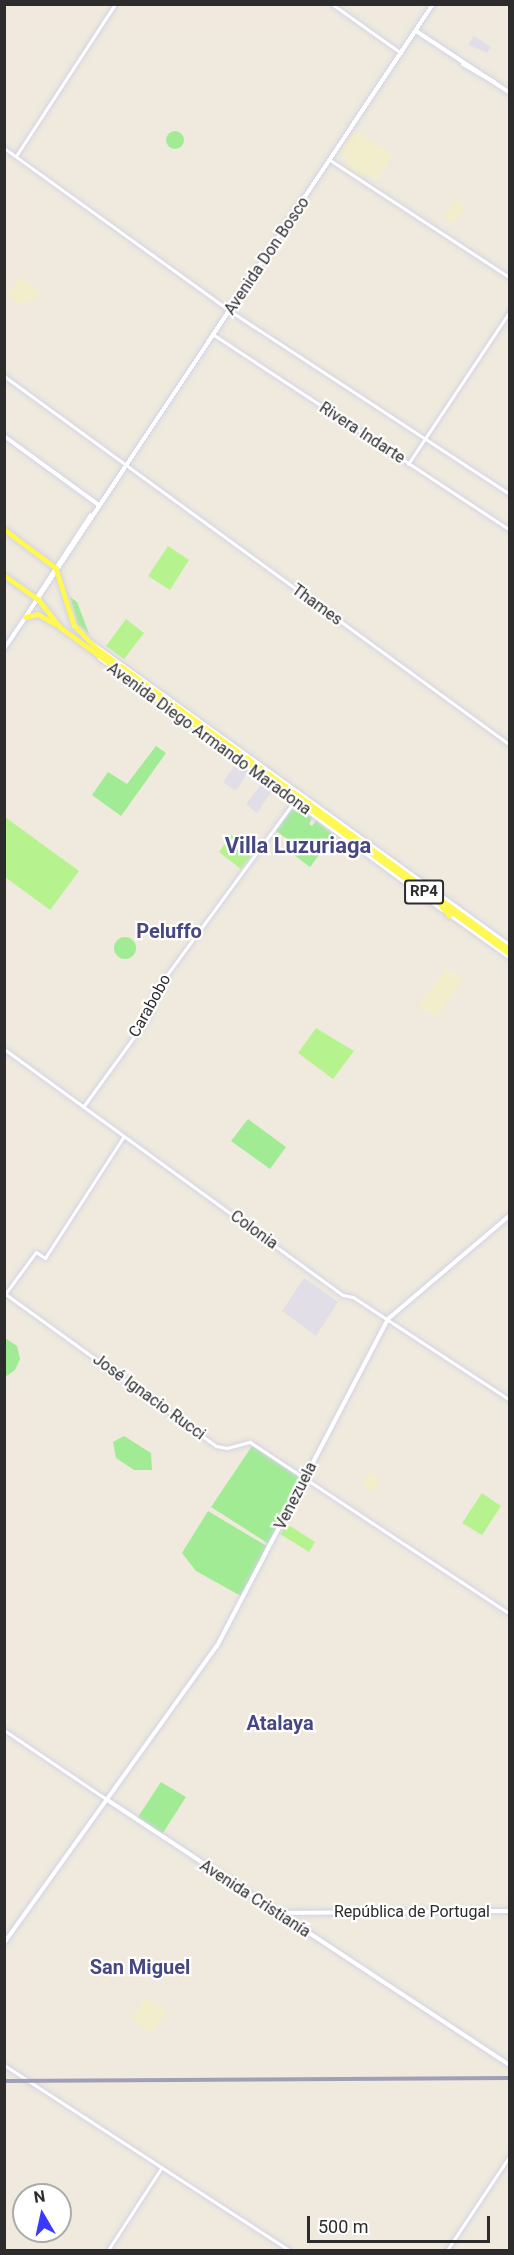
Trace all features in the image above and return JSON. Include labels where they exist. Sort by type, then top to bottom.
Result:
[{"type":"main road","name":"Avenida Don Bosco","points":[[4,649],[433,4]]},
{"type":"main road","points":[[416,30],[510,93]]},
{"type":"main road","points":[[4,436],[99,506]]},
{"type":"main road","points":[[4,529],[57,570]]},
{"type":"main road","name":"Avenida Diego Armando Maradona","points":[[57,570],[74,625],[86,643]]},
{"type":"main road","name":"RP4","points":[[4,575],[38,599]]},
{"type":"main road","name":"Avenida Diego Armando Maradona","points":[[38,599],[60,627],[86,643],[162,701],[459,913],[510,954]]},
{"type":"main road","points":[[25,617],[38,614],[60,627]]},
{"type":"main road","points":[[162,701],[184,708]]},
{"type":"main road","name":"Avenida Diego Armando Maradona","points":[[219,740],[255,771],[302,800],[510,954]]},
{"type":"main road","points":[[368,856],[394,870]]},
{"type":"main road","points":[[434,898],[449,915]]},
{"type":"main road","points":[[459,913],[481,925]]},
{"type":"main road","name":"Venezuela","points":[[4,1943],[217,1646],[388,1319],[510,1215]]},
{"type":"main road","name":"Avenida Cristianía","points":[[106,1799],[510,2065]]},
{"type":"main road","name":"República de Portugal","points":[[278,1914],[510,1911]]},
{"type":"street","points":[[16,156],[115,4]]},
{"type":"street","points":[[332,4],[401,53]]},
{"type":"street","points":[[4,148],[230,311],[510,494]]},
{"type":"street","points":[[330,160],[510,278]]},
{"type":"street","points":[[408,464],[510,311]]},
{"type":"street","name":"Rivera Indarte","points":[[214,335],[510,530]]},
{"type":"street","name":"Thames","points":[[4,376],[510,746]]},
{"type":"street","name":"Avenida Diego Armando Maradona","points":[[86,643],[184,708],[302,800],[368,856],[449,915],[510,954]]},
{"type":"street","name":"Avenida Diego Armando Maradona","points":[[162,701],[255,771]]},
{"type":"street","name":"Avenida Diego Armando Maradona","points":[[302,800],[510,945]]},
{"type":"street","name":"Carabobo","points":[[83,1107],[147,1019],[155,991],[302,800]]},
{"type":"street","name":"Colonia","points":[[4,1049],[343,1295],[388,1319],[510,1400]]},
{"type":"street","points":[[5,1294],[36,1252],[45,1258],[124,1136]]},
{"type":"street","name":"José Ignacio Rucci","points":[[5,1294],[216,1446],[227,1448],[248,1442],[510,1614]]},
{"type":"street","name":"Avenida Cristianía","points":[[4,1730],[106,1799]]},
{"type":"street","points":[[4,2065],[289,2250]]},
{"type":"street","points":[[447,2250],[510,2156]]},
{"type":"street","points":[[108,2250],[162,2167]]},
{"type":"shaded area","points":[[474,36],[491,47],[487,53],[468,45]]},
{"type":"shaded area","points":[[354,130],[392,155],[377,180],[366,173],[362,178],[344,166],[349,158],[339,152]]},
{"type":"shaded area","points":[[457,200],[465,205],[454,223],[443,216]]},
{"type":"shaded area","points":[[20,277],[40,292],[32,302],[27,299],[22,306],[7,294]]},
{"type":"shaded area","points":[[236,764],[248,772],[236,791],[223,782]]},
{"type":"shaded area","points":[[262,783],[272,791],[257,813],[246,804]]},
{"type":"shaded area","points":[[446,968],[463,980],[436,1017],[419,1005]]},
{"type":"shaded area","points":[[304,1278],[338,1302],[316,1336],[282,1311]]},
{"type":"shaded area","points":[[371,1474],[377,1476],[379,1482],[377,1488],[371,1490],[365,1488],[363,1482],[365,1476]]},
{"type":"shaded area","points":[[145,1998],[166,2011],[152,2033],[131,2020]]},
{"type":"green space","points":[[175,131],[181,134],[184,140],[181,146],[175,149],[169,146],[166,140],[169,134]]},
{"type":"green space","points":[[168,546],[189,560],[170,590],[148,576]]},
{"type":"green space","points":[[70,597],[77,602],[89,634],[78,624]]},
{"type":"green space","points":[[126,619],[144,633],[124,659],[106,646]]},
{"type":"green space","points":[[156,746],[166,753],[121,816],[92,795],[108,772],[127,784]]},
{"type":"green space","points":[[294,806],[312,818],[309,824],[312,826],[316,821],[334,835],[310,867],[294,855],[300,848],[276,831]]},
{"type":"green space","points":[[5,817],[79,871],[50,910],[5,877]]},
{"type":"green space","points":[[231,835],[254,852],[241,869],[219,852]]},
{"type":"green space","points":[[125,937],[133,940],[136,948],[133,956],[125,959],[117,956],[114,948],[117,940]]},
{"type":"green space","points":[[316,1028],[354,1051],[333,1079],[298,1053]]},
{"type":"green space","points":[[248,1119],[286,1147],[270,1169],[231,1141]]},
{"type":"green space","points":[[5,1338],[17,1346],[20,1359],[15,1370],[5,1377]]},
{"type":"green space","points":[[124,1436],[151,1453],[152,1470],[134,1470],[116,1458],[113,1442]]},
{"type":"green space","points":[[252,1446],[303,1480],[269,1544],[211,1507]]},
{"type":"green space","points":[[482,1493],[501,1506],[482,1535],[462,1523]]},
{"type":"green space","points":[[208,1511],[268,1547],[241,1596],[196,1571],[182,1553]]},
{"type":"green space","points":[[287,1524],[315,1542],[309,1552],[280,1534]]},
{"type":"green space","points":[[161,1782],[186,1797],[161,1836],[136,1820]]},
{"type":"railway","points":[[4,2081],[510,2078]]},
{"type":"district","name":"Villa Luzuriaga","points":[[298,846]]},
{"type":"district","name":"Peluffo","points":[[169,931]]},
{"type":"district","name":"Atalaya","points":[[280,1723]]},
{"type":"district","name":"San Miguel","points":[[140,1967]]}]
